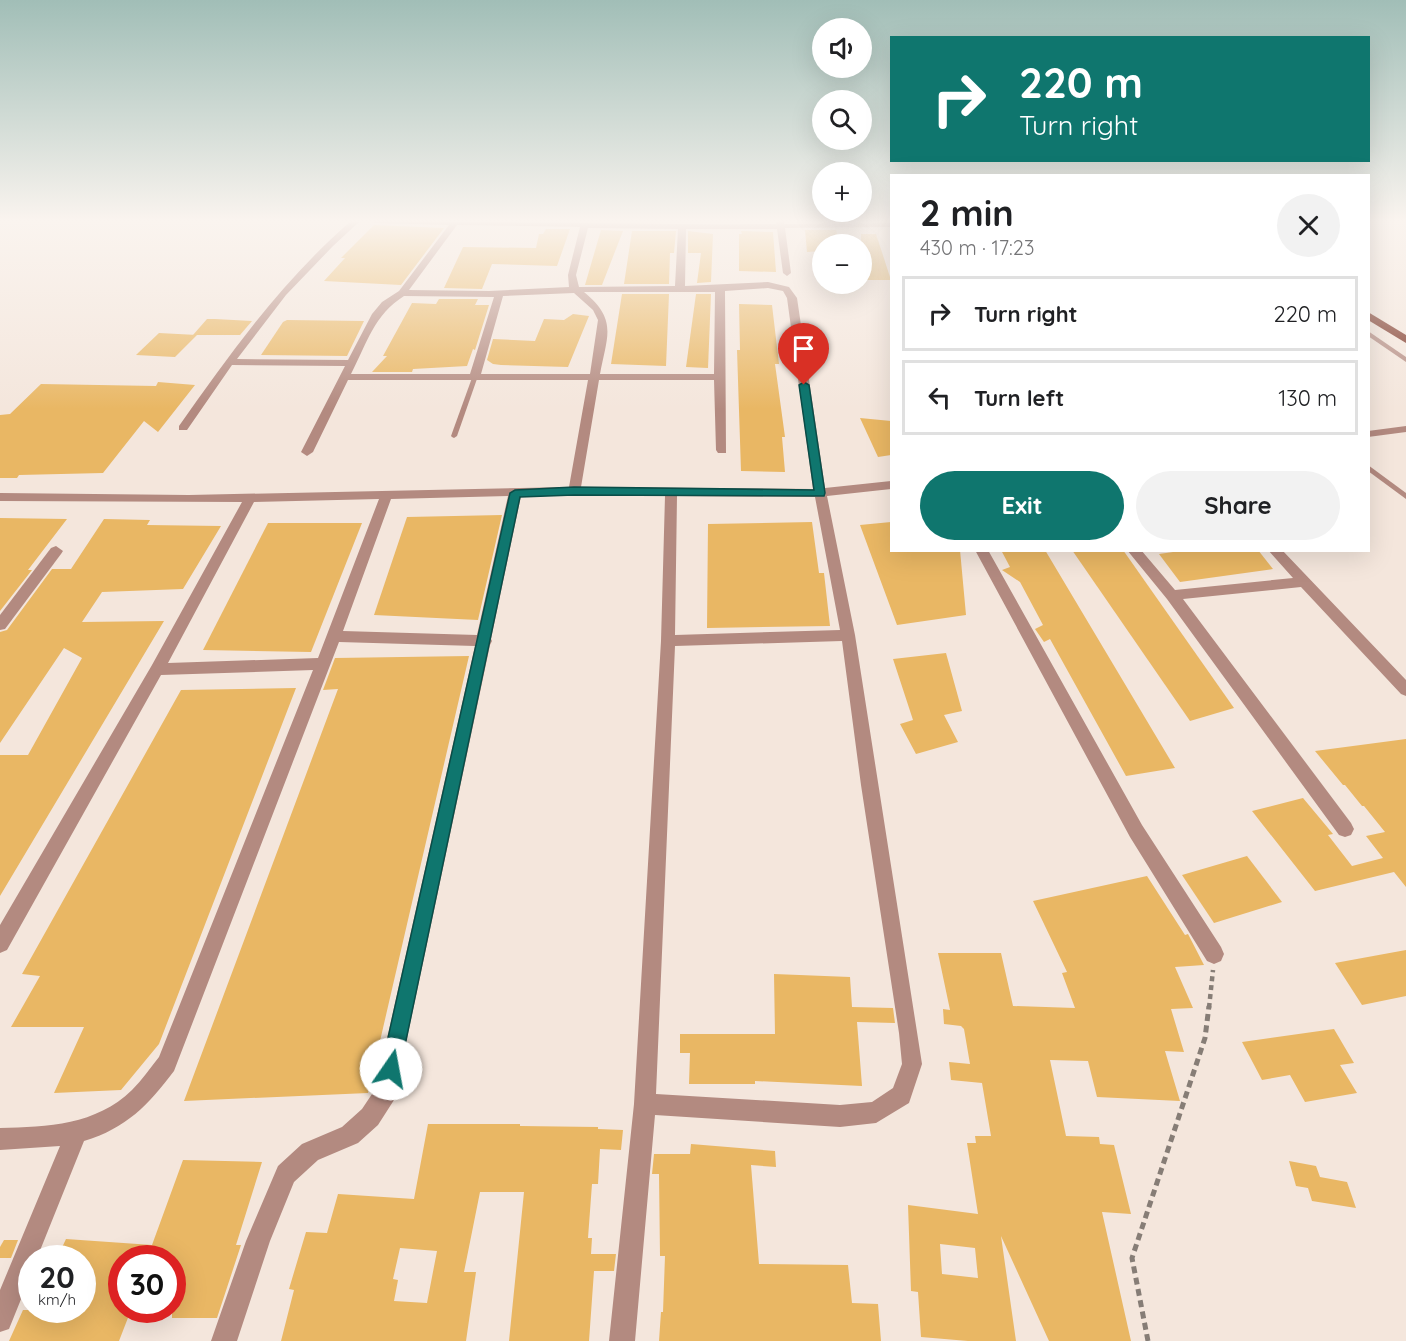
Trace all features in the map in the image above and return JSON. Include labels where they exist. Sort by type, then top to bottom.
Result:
[{"type":"highway","points":[[1370,316],[1406,340]]},
{"type":"street","points":[[183,428],[229,362],[289,284]]},
{"type":"street","points":[[307,452],[375,316],[385,303],[402,293],[409,284]]},
{"type":"street","points":[[572,284],[576,290],[592,302],[603,320],[574,491]]},
{"type":"street","points":[[680,284],[680,288]]},
{"type":"street","points":[[402,293],[499,294],[576,290],[720,289],[768,285],[781,286],[789,291],[820,493],[848,635],[912,1064],[901,1095],[876,1112],[840,1116],[645,1104]]},
{"type":"street","points":[[720,289],[719,377],[722,450]]},
{"type":"street","points":[[475,376],[499,294]]},
{"type":"street","points":[[229,362],[351,363]]},
{"type":"street","points":[[345,377],[594,375],[719,377]]},
{"type":"street","points":[[1370,434],[1406,429]]},
{"type":"street","points":[[0,497],[250,498],[574,491],[820,493],[890,485]]},
{"type":"street","points":[[622,1341],[645,1104],[668,641],[670,492]]},
{"type":"street","points":[[224,1341],[258,1241],[286,1174],[310,1152],[350,1135],[370,1117],[386,1092],[485,641],[515,493]]},
{"type":"street","points":[[0,1139],[43,1139],[76,1134],[113,1117],[138,1098],[167,1064],[334,636],[386,496]]},
{"type":"street","points":[[0,943],[157,669],[250,498]]},
{"type":"street","points":[[0,625],[56,551]]},
{"type":"street","points":[[982,552],[1136,831],[1214,954]]},
{"type":"street","points":[[1135,552],[1172,595],[1345,829]]},
{"type":"street","points":[[1276,552],[1406,690]]},
{"type":"street","points":[[1172,595],[1305,582]]},
{"type":"street","points":[[668,641],[848,635]]},
{"type":"street","points":[[334,636],[485,641]]},
{"type":"street","points":[[157,669],[323,664]]},
{"type":"street","points":[[0,1320],[76,1134]]},
{"type":"lane","points":[[1370,334],[1406,360]]},
{"type":"lane","points":[[454,436],[475,376]]},
{"type":"lane","points":[[1370,470],[1406,497]]},
{"type":"path","points":[[1148,1341],[1132,1258],[1205,1038],[1214,954]]},
{"type":"building","points":[[446,284],[484,284],[482,289],[444,288]]},
{"type":"building","points":[[585,284],[603,284],[602,285]]},
{"type":"building","points":[[622,294],[669,294],[666,366],[611,364]]},
{"type":"building","points":[[696,294],[711,294],[708,368],[686,367]]},
{"type":"building","points":[[439,299],[478,299],[475,305],[489,305],[475,350],[473,349],[467,366],[413,369],[412,372],[372,372],[387,356],[383,356],[412,303],[436,304]]},
{"type":"building","points":[[739,304],[772,305],[779,364],[775,364],[785,437],[782,437],[785,472],[741,471],[737,350],[740,350]]},
{"type":"building","points":[[573,314],[589,316],[568,367],[501,365],[487,360],[493,339],[535,341],[544,319],[564,320]]},
{"type":"building","points":[[207,319],[252,321],[240,335],[193,335]]},
{"type":"building","points":[[287,320],[364,321],[347,356],[261,355],[283,322]]},
{"type":"building","points":[[159,333],[197,335],[175,357],[136,355]]},
{"type":"building","points":[[158,382],[195,385],[158,432],[144,421],[103,473],[19,475],[17,478],[0,478],[0,415],[10,414],[41,384],[156,386]]},
{"type":"building","points":[[860,418],[890,421],[890,455],[878,457]]},
{"type":"building","points":[[502,515],[478,620],[374,615],[407,517]]},
{"type":"building","points":[[0,518],[67,519],[0,611]]},
{"type":"building","points":[[104,519],[150,520],[147,525],[221,526],[183,589],[102,592],[82,622],[164,621],[0,896],[0,755],[28,755],[82,658],[64,648],[0,743],[0,632],[7,630],[52,569],[71,569]]},
{"type":"building","points":[[812,522],[819,573],[824,573],[830,626],[707,628],[708,524]]},
{"type":"building","points":[[890,522],[890,552],[960,552],[966,615],[897,625],[860,525]]},
{"type":"building","points":[[268,523],[362,523],[311,652],[203,650]]},
{"type":"building","points":[[1002,552],[1046,552],[1175,768],[1126,776],[1050,639],[1044,642],[1035,629],[1043,625],[1020,582],[1002,570],[1010,567]]},
{"type":"building","points":[[1073,552],[1124,552],[1234,708],[1190,721]]},
{"type":"building","points":[[1260,552],[1273,569],[1180,582],[1159,554]]},
{"type":"building","points":[[946,653],[962,711],[944,715],[958,742],[916,754],[900,724],[913,720],[893,659]]},
{"type":"building","points":[[469,656],[368,1093],[184,1101],[338,689],[323,690],[335,658]]},
{"type":"building","points":[[296,688],[159,1044],[121,1090],[54,1093],[84,1027],[11,1027],[40,976],[22,974],[181,690]]},
{"type":"building","points":[[1406,739],[1406,887],[1394,872],[1315,891],[1252,811],[1303,798],[1333,834],[1328,835],[1352,866],[1383,858],[1366,836],[1385,832],[1315,751]]},
{"type":"building","points":[[1247,856],[1282,902],[1214,923],[1182,875]]},
{"type":"building","points":[[1147,876],[1185,935],[1188,934],[1204,965],[1175,967],[1193,1008],[1171,1009],[1184,1052],[1165,1051],[1180,1101],[1097,1097],[1088,1061],[1050,1060],[1066,1136],[1099,1137],[1100,1144],[1114,1145],[1131,1214],[1102,1212],[1131,1341],[1049,1341],[1001,1236],[1016,1341],[968,1341],[921,1337],[918,1292],[911,1291],[908,1205],[978,1214],[967,1143],[976,1143],[975,1136],[991,1136],[982,1083],[951,1080],[949,1062],[970,1064],[964,1029],[961,1026],[944,1024],[943,1009],[950,1010],[938,953],[1001,953],[1013,1006],[1075,1008],[1062,973],[1067,972],[1033,901]],"holes":[[[940,1244],[975,1248],[978,1278],[942,1274]]]},
{"type":"building","points":[[1406,950],[1406,996],[1362,1005],[1335,963]]},
{"type":"building","points":[[774,974],[850,977],[852,1007],[893,1008],[895,1023],[857,1022],[862,1086],[755,1081],[755,1084],[689,1084],[690,1053],[680,1053],[680,1034],[775,1034]]},
{"type":"building","points":[[1334,1029],[1354,1063],[1340,1065],[1357,1093],[1305,1102],[1290,1075],[1262,1080],[1242,1042]]},
{"type":"building","points":[[428,1124],[520,1124],[520,1126],[598,1127],[598,1129],[623,1130],[621,1150],[600,1149],[598,1184],[592,1184],[588,1238],[592,1238],[591,1254],[616,1254],[614,1271],[594,1271],[589,1341],[509,1341],[524,1192],[480,1192],[464,1272],[476,1272],[466,1341],[281,1341],[294,1290],[289,1289],[306,1232],[327,1233],[338,1194],[414,1199]],"holes":[[[400,1248],[437,1251],[427,1303],[394,1301],[398,1280],[393,1279]]]},
{"type":"building","points":[[691,1144],[775,1151],[776,1167],[751,1165],[759,1264],[848,1265],[852,1303],[878,1304],[881,1341],[659,1341],[661,1312],[663,1312],[665,1256],[660,1256],[659,1174],[652,1174],[654,1154],[690,1154]]},
{"type":"building","points":[[183,1160],[262,1162],[236,1245],[241,1245],[217,1318],[186,1318],[186,1245],[152,1245]]},
{"type":"building","points":[[1289,1161],[1316,1166],[1320,1177],[1347,1182],[1356,1208],[1312,1201],[1308,1188],[1296,1186]]},
{"type":"building","points":[[66,1239],[152,1245],[108,1245],[108,1323],[126,1323],[119,1341],[9,1341],[18,1321],[18,1323],[96,1323],[96,1245],[63,1245]]},
{"type":"building","points":[[4,1240],[18,1240],[11,1258],[0,1258],[0,1247]]},
{"type":"route","points":[[391,1069],[485,641],[515,493],[574,491],[820,493],[804,385]]}]
